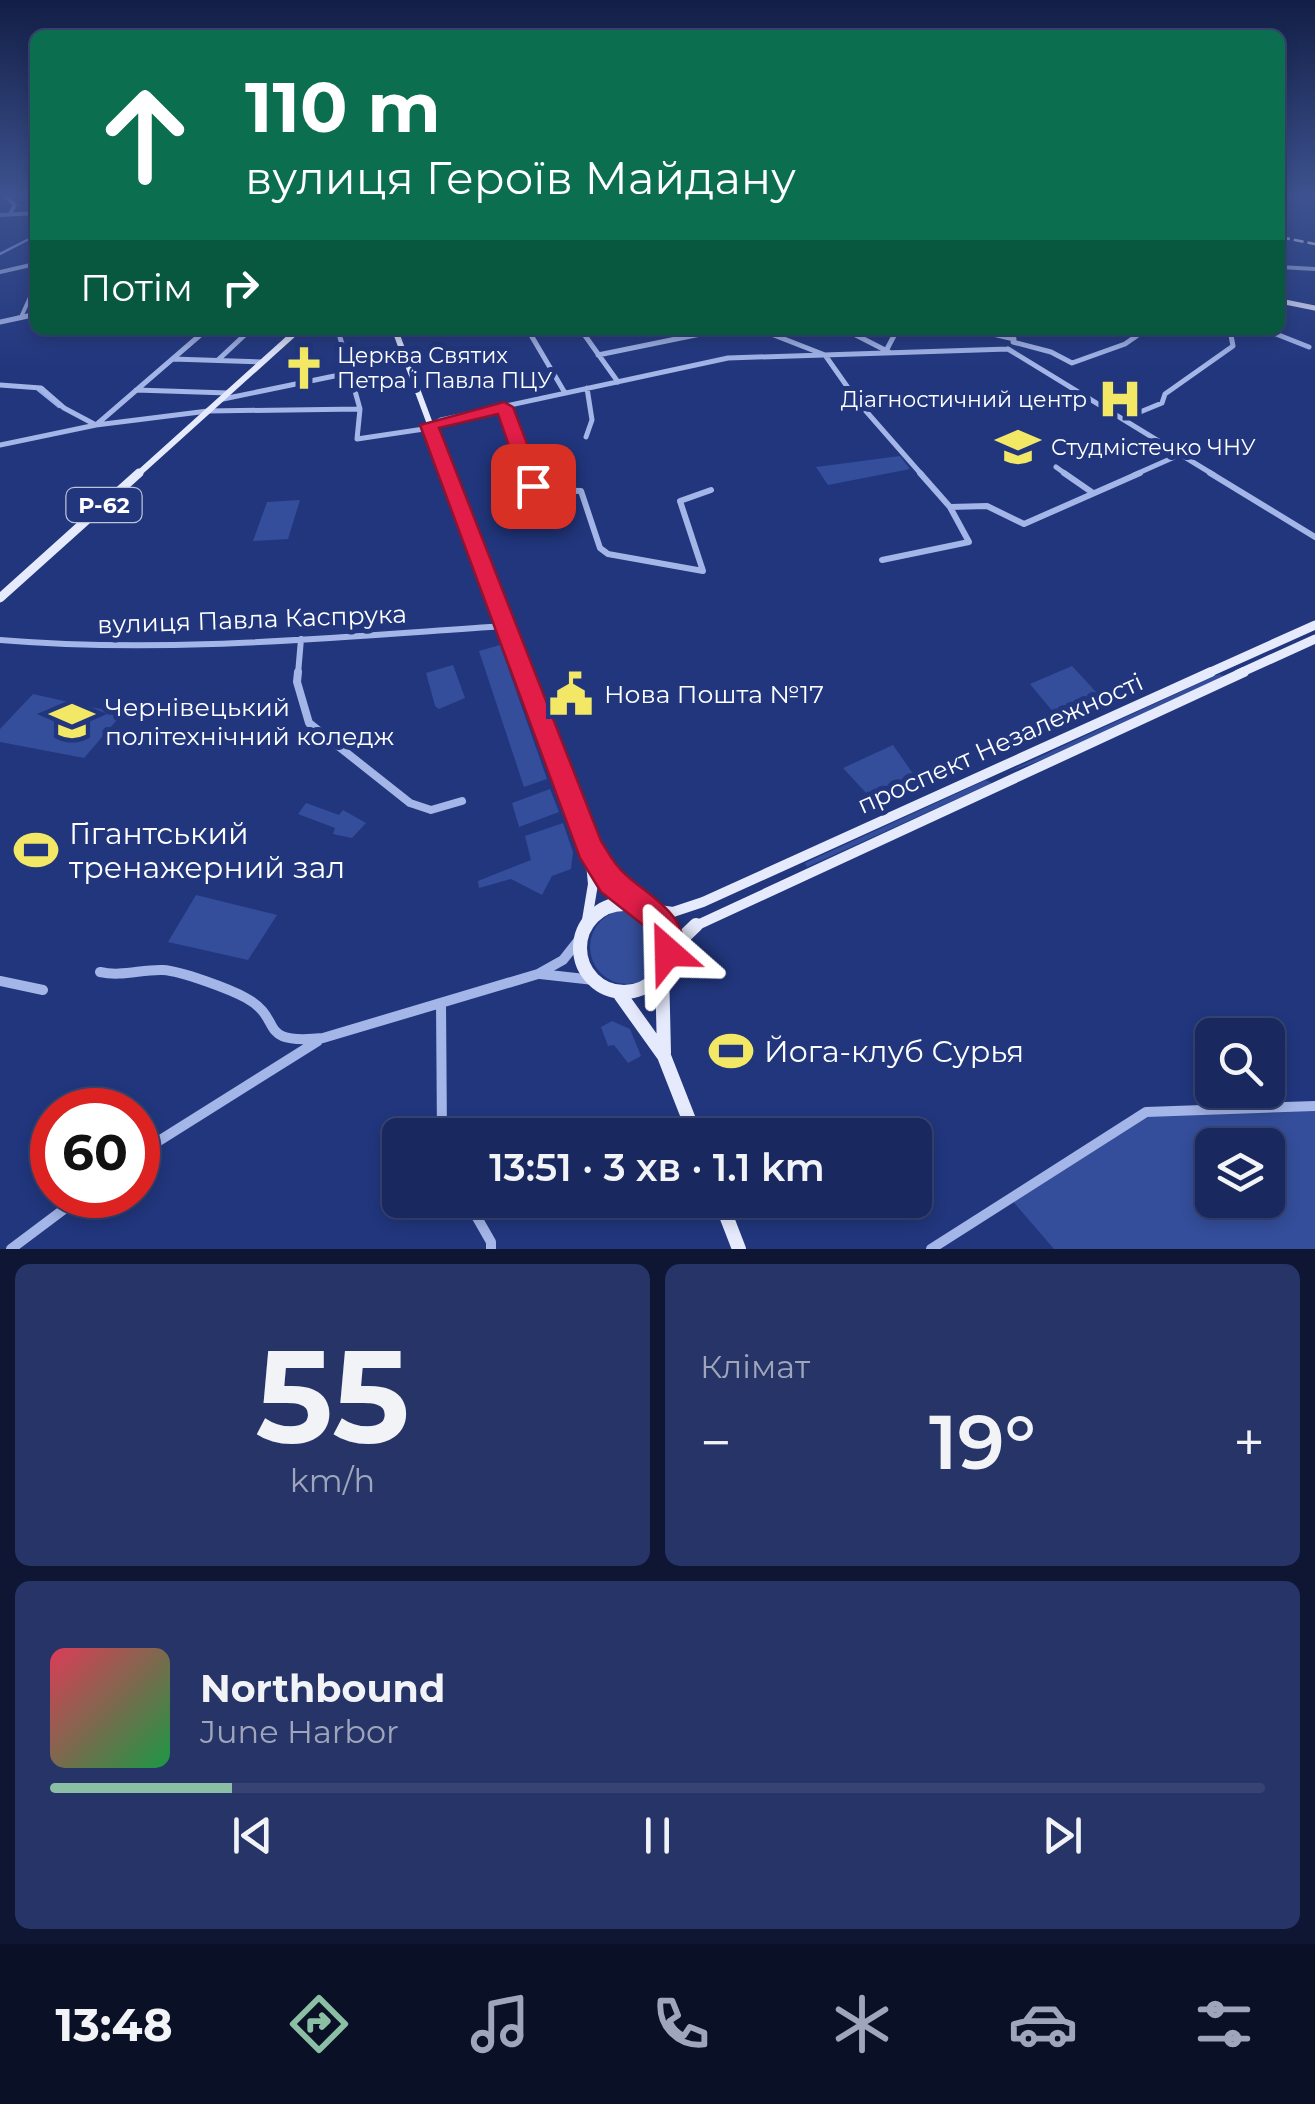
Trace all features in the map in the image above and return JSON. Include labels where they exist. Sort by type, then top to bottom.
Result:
[{"type":"main road","points":[[1285,302],[1315,308]]},
{"type":"main road","name":"Р-62","points":[[0,598],[292,335]]},
{"type":"main road","points":[[397,335],[590,849],[611,882],[662,924],[668,952],[662,969],[664,1056]]},
{"type":"main road","name":"проспект Незалежності","points":[[641,906],[674,912],[703,902],[1315,625]]},
{"type":"main road","name":"проспект Незалежності","points":[[668,952],[688,930],[710,918],[1315,639]]},
{"type":"main road","points":[[590,849],[593,884],[583,964],[594,980],[619,993],[664,1056],[688,1118]]},
{"type":"main road","points":[[584,932],[606,907],[624,903],[641,906]]},
{"type":"main road","points":[[619,993],[644,987],[662,969]]},
{"type":"main road","points":[[727,1218],[739,1249]]},
{"type":"street","points":[[0,272],[30,265]]},
{"type":"street","points":[[1285,267],[1314,269]]},
{"type":"street","points":[[22,316],[30,298]]},
{"type":"street","points":[[0,322],[30,315]]},
{"type":"street","points":[[96,425],[200,335]]},
{"type":"street","points":[[218,360],[245,335]]},
{"type":"street","points":[[339,335],[360,409],[357,439],[728,358],[1008,349],[1315,536]]},
{"type":"street","points":[[531,335],[564,393]]},
{"type":"street","points":[[585,335],[618,382]]},
{"type":"street","points":[[598,355],[696,335]]},
{"type":"street","points":[[774,335],[825,355],[858,402],[950,507],[968,542],[882,560]]},
{"type":"street","points":[[856,335],[888,351]]},
{"type":"street","points":[[888,351],[895,335]]},
{"type":"street","points":[[995,335],[1072,362],[1125,344],[1138,335]]},
{"type":"street","points":[[1008,349],[1015,335]]},
{"type":"street","points":[[1122,420],[1162,402],[1165,394],[1233,346],[1231,335]]},
{"type":"street","points":[[1279,335],[1309,347]]},
{"type":"street","points":[[172,359],[262,362]]},
{"type":"street","points":[[136,390],[224,396],[349,373]]},
{"type":"street","points":[[0,386],[42,388],[64,408],[96,425]]},
{"type":"street","points":[[586,437],[592,420],[588,388]]},
{"type":"street","points":[[504,407],[533,486],[542,490],[581,491],[604,552],[703,572],[680,501],[711,490]]},
{"type":"street","points":[[0,445],[96,425],[208,411],[360,409]]},
{"type":"street","points":[[950,507],[987,506],[1021,524],[1180,454]]},
{"type":"street","points":[[1056,467],[1093,493]]},
{"type":"street","name":"вулиця Павла Каспрука","points":[[0,640],[72,646],[301,640],[504,626]]},
{"type":"street","points":[[301,640],[297,682],[309,722],[410,803],[431,810],[462,801]]},
{"type":"street","points":[[100,972],[114,975],[165,970],[249,999],[279,1036],[292,1040],[323,1038],[538,974],[563,960],[584,932]]},
{"type":"street","points":[[538,974],[594,980]]},
{"type":"street","points":[[0,981],[43,990]]},
{"type":"street","points":[[441,1003],[442,1118]]},
{"type":"street","points":[[160,1140],[323,1038]]},
{"type":"street","points":[[931,1249],[1146,1112],[1315,1106]]},
{"type":"street","points":[[11,1249],[52,1218]]},
{"type":"street","points":[[476,1218],[491,1249]]},
{"type":"shaded area","points":[[900,456],[910,469],[828,485],[816,467]]},
{"type":"shaded area","points":[[300,500],[288,539],[253,541],[267,502]]},
{"type":"shaded area","points":[[500,645],[547,779],[524,787],[479,651]]},
{"type":"shaded area","points":[[453,665],[465,698],[439,709],[426,673]]},
{"type":"shaded area","points":[[1072,666],[1098,694],[1054,713],[1030,684]]},
{"type":"shaded area","points":[[1219,674],[1224,676],[1045,759],[1007,772]]},
{"type":"shaded area","points":[[33,694],[122,714],[84,758],[0,742],[0,729]]},
{"type":"shaded area","points":[[893,745],[914,775],[867,794],[843,768]]},
{"type":"shaded area","points":[[986,780],[992,783],[807,867],[805,863]]},
{"type":"shaded area","points":[[550,789],[559,812],[519,827],[512,803]]},
{"type":"shaded area","points":[[306,803],[339,815],[343,810],[366,823],[352,838],[333,834],[335,828],[298,814]]},
{"type":"shaded area","points":[[563,823],[573,852],[571,869],[552,876],[542,895],[511,879],[479,888],[478,881],[531,860],[525,836]]},
{"type":"shaded area","points":[[196,895],[277,915],[248,960],[168,942]]},
{"type":"shaded area","points":[[627,910],[653,921],[664,947],[653,973],[627,984],[601,973],[590,947],[601,921]]},
{"type":"shaded area","points":[[612,1021],[630,1029],[641,1056],[628,1063],[614,1045],[608,1046],[601,1027]]},
{"type":"shaded area","points":[[1315,1106],[1315,1249],[1054,1249],[1010,1198],[1146,1111]]},
{"type":"waterway","points":[[38,390],[59,407]]},
{"type":"place","name":"Церква Святих Петра і Павла ПЦУ","points":[[304,368]]},
{"type":"place","name":"Діагностичний центр","points":[[1120,399]]},
{"type":"place","name":"Студмістечко ЧНУ","points":[[1018,447]]},
{"type":"place","name":"Нова Пошта №17","points":[[571,694]]},
{"type":"place","name":"Чернівецький політехнічний коледж","points":[[72,721]]},
{"type":"place","name":"Гігантський тренажерний зал","points":[[36,850]]},
{"type":"place","name":"Йога-клуб Сурья","points":[[731,1051]]},
{"type":"route","points":[[533,486],[504,407],[429,425],[590,849],[611,882],[658,918],[666,932],[668,952]]}]
